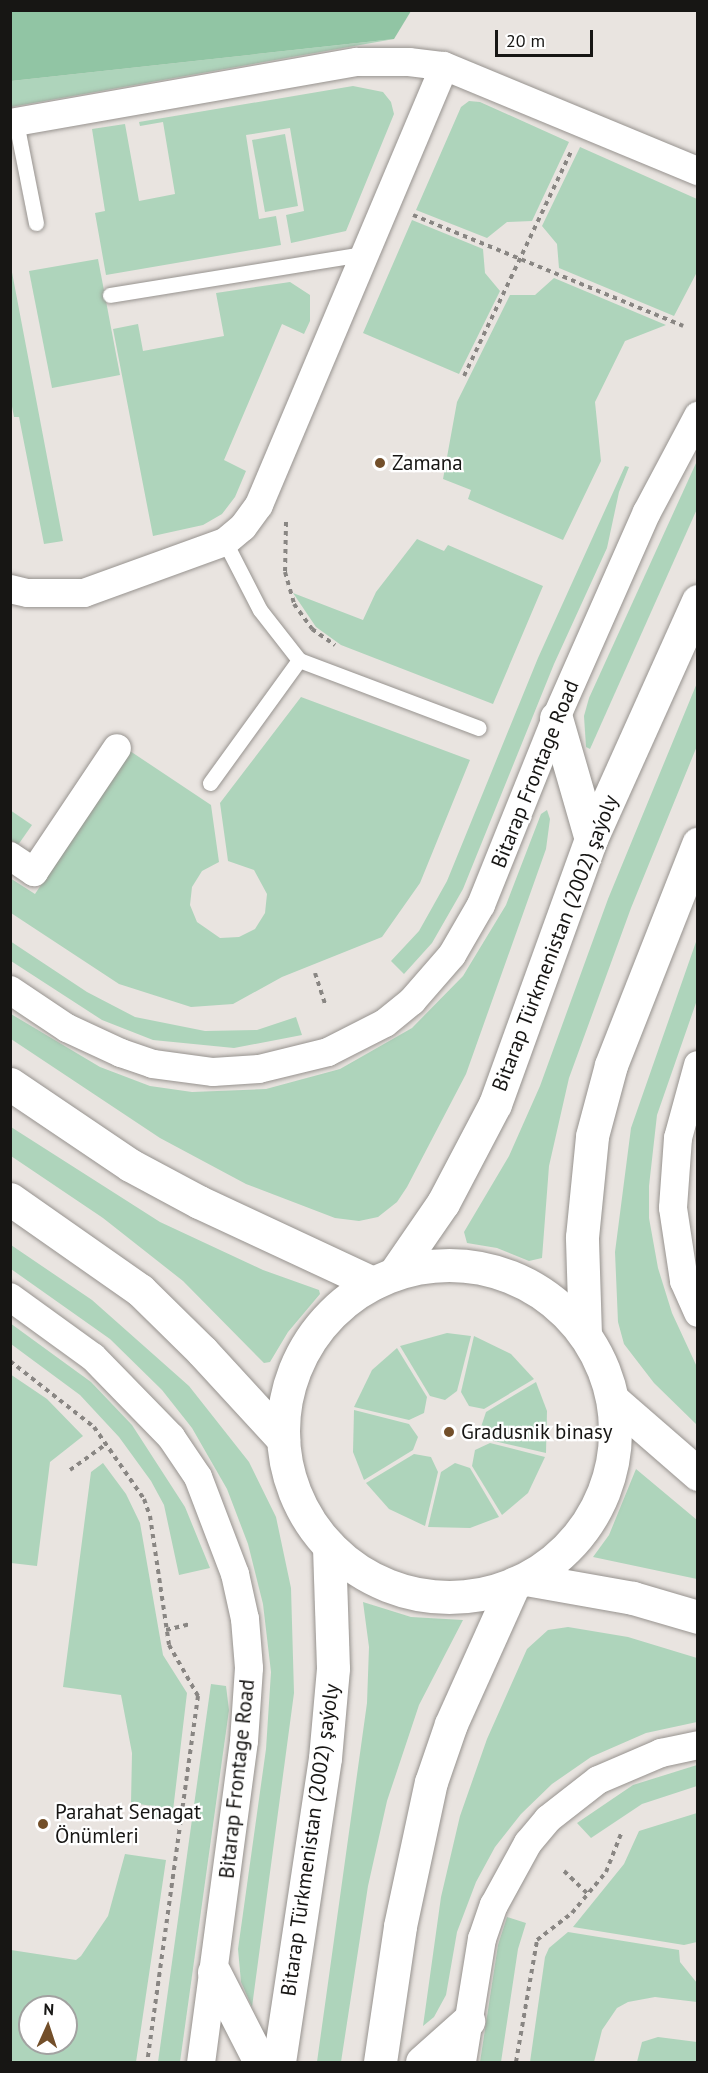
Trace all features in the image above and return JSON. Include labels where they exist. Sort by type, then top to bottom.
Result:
[{"type":"main road","name":"Bitarap Türkmenistan (2002) şaýoly","points":[[384,1279],[443,1203],[495,1104],[591,839],[698,602]]},
{"type":"main road","points":[[556,718],[591,839]]},
{"type":"main road","points":[[585,1335],[582,1237],[592,1136],[611,1065],[698,844]]},
{"type":"main road","points":[[10,1084],[130,1165],[199,1202],[384,1279]]},
{"type":"main road","points":[[10,1199],[100,1259],[168,1315],[283,1439]]},
{"type":"main road","points":[[465,1265],[511,1277],[553,1300],[585,1335],[607,1377],[613,1400],[615,1446],[604,1493],[573,1542],[520,1581],[457,1597],[410,1592],[366,1575],[329,1546],[305,1514],[292,1486],[283,1439],[287,1392],[305,1348],[334,1311],[384,1279],[418,1268],[465,1265]]},
{"type":"main road","points":[[613,1400],[698,1474]]},
{"type":"main road","name":"Bitarap Türkmenistan (2002) şaýoly","points":[[279,2062],[325,1758],[333,1668],[329,1546]]},
{"type":"main road","points":[[520,1581],[633,1598],[698,1617]]},
{"type":"main road","points":[[380,2062],[400,1926],[431,1782],[451,1724],[520,1581]]},
{"type":"main road","points":[[214,1972],[260,2062]]},
{"type":"main road","points":[[422,2062],[468,2021]]},
{"type":"street","points":[[13,122],[357,62],[444,66],[698,171]]},
{"type":"street","points":[[10,589],[28,593],[84,593],[225,542],[243,527],[259,505],[444,66]]},
{"type":"street","name":"Bitarap Frontage Road","points":[[10,990],[93,1042],[153,1064],[213,1072],[296,1062],[328,1053],[385,1023],[412,1001],[452,955],[481,905],[556,718],[647,512],[698,416]]},
{"type":"street","points":[[10,856],[34,872],[117,747]]},
{"type":"street","points":[[698,1065],[678,1138],[673,1208],[684,1281],[698,1313]]},
{"type":"street","name":"Bitarap Frontage Road","points":[[10,1297],[93,1357],[171,1437],[198,1477],[235,1574],[246,1619],[249,1668],[244,1741],[201,2062]]},
{"type":"street","points":[[462,2062],[483,1939],[509,1875],[548,1819],[598,1780],[661,1753],[698,1745]]},
{"type":"lane","points":[[13,122],[36,223]]},
{"type":"lane","points":[[110,296],[364,254]]},
{"type":"lane","points":[[225,542],[260,610],[299,660],[479,728]]},
{"type":"lane","points":[[210,783],[299,660]]},
{"type":"path","points":[[464,376],[574,144]]},
{"type":"path","points":[[405,225],[414,203]]},
{"type":"path","points":[[410,214],[683,326]]},
{"type":"path","points":[[287,514],[285,572],[291,597],[312,628],[339,648]]},
{"type":"path","points":[[315,973],[326,1004]]},
{"type":"path","points":[[10,1361],[59,1396],[94,1427],[144,1499],[150,1516],[169,1645],[198,1696],[147,2062]]},
{"type":"path","points":[[70,1470],[106,1443]]},
{"type":"path","points":[[166,1630],[190,1624]]},
{"type":"path","points":[[516,2062],[537,1940],[572,1913],[588,1894],[612,1862],[621,1834]]},
{"type":"path","points":[[564,1871],[588,1894]]},
{"type":"green space","points":[[11,10],[411,11],[394,39],[11,81]]},
{"type":"green space","points":[[394,39],[11,107],[11,81]]},
{"type":"green space","points":[[353,86],[383,92],[391,102],[394,114],[346,231],[291,243],[286,215],[304,211],[290,128],[246,135],[259,219],[276,216],[281,245],[106,275],[95,213],[105,211],[92,129],[125,124],[139,201],[175,194],[163,122],[140,126],[139,122]]},
{"type":"green space","points":[[469,101],[480,102],[569,142],[532,221],[507,222],[487,238],[416,210],[461,107]]},
{"type":"green space","points":[[285,134],[298,206],[265,212],[252,140]]},
{"type":"green space","points":[[580,147],[697,199],[697,272],[674,316],[559,268],[557,244],[542,226]]},
{"type":"green space","points":[[412,220],[483,249],[485,273],[500,291],[459,374],[363,333]]},
{"type":"green space","points":[[98,259],[120,375],[52,388],[29,271]]},
{"type":"green space","points":[[11,267],[63,541],[44,544],[19,417],[14,417],[11,401]]},
{"type":"green space","points":[[554,278],[666,325],[625,341],[595,402],[601,461],[563,540],[468,499],[471,490],[443,479],[457,402],[510,295],[535,295]]},
{"type":"green space","points":[[290,282],[310,295],[310,321],[304,334],[282,324],[224,460],[246,471],[235,497],[222,514],[203,525],[153,536],[113,329],[138,324],[143,351],[224,336],[216,293]]},
{"type":"green space","points":[[697,461],[697,509],[590,749],[586,747],[584,716],[589,698]]},
{"type":"green space","points":[[625,466],[629,467],[619,492],[607,548],[554,664],[463,889],[432,943],[404,974],[391,961],[419,931],[447,881],[538,658]]},
{"type":"green space","points":[[417,539],[444,551],[448,545],[543,586],[493,704],[341,645],[316,627],[293,593],[363,620],[376,592]]},
{"type":"green space","points":[[697,683],[697,746],[631,908],[569,1078],[549,1166],[542,1258],[529,1261],[497,1248],[467,1243],[464,1232],[509,1156],[540,1086],[608,899]]},
{"type":"green space","points":[[301,697],[470,760],[420,883],[382,937],[282,977],[233,1004],[191,1007],[119,984],[11,913],[10,878],[35,894],[130,751],[211,805],[219,862],[202,871],[192,887],[190,905],[197,922],[220,938],[239,937],[255,929],[265,913],[267,894],[254,870],[228,861],[220,803]]},
{"type":"green space","points":[[10,810],[32,825],[18,845],[11,840]]},
{"type":"green space","points":[[547,810],[550,819],[546,849],[466,1074],[407,1187],[397,1202],[378,1217],[359,1221],[335,1218],[246,1184],[160,1138],[11,1039],[11,1014],[100,1067],[150,1086],[192,1092],[266,1089],[340,1069],[412,1028],[463,976],[506,905],[541,814]]},
{"type":"green space","points":[[697,939],[697,1000],[657,1115],[649,1186],[649,1218],[658,1268],[672,1313],[697,1367],[697,1425],[654,1383],[624,1344],[618,1322],[615,1252],[631,1128]]},
{"type":"green space","points":[[10,941],[87,992],[135,1017],[205,1031],[257,1030],[296,1017],[302,1035],[234,1048],[153,1040],[102,1020],[11,961]]},
{"type":"green space","points":[[11,1127],[160,1222],[263,1270],[319,1290],[320,1294],[288,1332],[270,1362],[264,1363],[183,1281],[103,1218],[11,1156]]},
{"type":"green space","points":[[11,1245],[92,1300],[189,1386],[249,1462],[276,1517],[291,1588],[294,1693],[252,2007],[241,1982],[238,1949],[266,1749],[271,1672],[263,1604],[248,1544],[227,1489],[192,1428],[162,1390],[110,1339],[11,1269]]},
{"type":"green space","points":[[10,1323],[91,1382],[132,1425],[185,1507],[210,1568],[179,1575],[164,1505],[151,1481],[119,1437],[80,1395],[11,1344]]},
{"type":"green space","points":[[447,1333],[471,1336],[457,1391],[445,1400],[430,1396],[400,1346]]},
{"type":"green space","points":[[474,1336],[511,1354],[534,1379],[484,1409],[469,1406],[461,1392]]},
{"type":"green space","points":[[397,1348],[427,1397],[424,1413],[409,1420],[354,1407],[372,1370]]},
{"type":"green space","points":[[10,1374],[47,1399],[83,1436],[50,1462],[37,1566],[11,1563]]},
{"type":"green space","points":[[536,1382],[547,1411],[546,1453],[490,1440],[481,1427],[486,1412]]},
{"type":"green space","points":[[354,1410],[409,1424],[418,1437],[413,1450],[364,1480],[353,1452]]},
{"type":"green space","points":[[490,1443],[545,1457],[528,1493],[502,1515],[472,1466],[475,1450]]},
{"type":"green space","points":[[414,1454],[431,1457],[438,1472],[425,1526],[389,1509],[366,1483]]},
{"type":"green space","points":[[103,1463],[126,1494],[140,1523],[163,1655],[187,1693],[172,1819],[152,1817],[153,1806],[131,1803],[132,1753],[121,1695],[63,1687],[91,1472]]},
{"type":"green space","points":[[455,1463],[470,1468],[499,1517],[470,1528],[428,1527],[441,1472]]},
{"type":"green space","points":[[636,1469],[697,1520],[697,1579],[593,1557],[609,1535]]},
{"type":"green space","points":[[363,1602],[411,1617],[463,1620],[419,1705],[387,1801],[368,1886],[341,2062],[317,2062],[367,1703],[369,1647]]},
{"type":"green space","points":[[568,1627],[628,1637],[697,1658],[697,1722],[646,1733],[591,1757],[552,1784],[521,1814],[495,1847],[476,1882],[457,1932],[446,1995],[434,2017],[423,2026],[441,1897],[460,1816],[487,1739],[527,1649],[548,1630]]},
{"type":"green space","points":[[211,1684],[226,1686],[229,1710],[180,2062],[158,2062]]},
{"type":"green space","points":[[697,1765],[697,1786],[642,1804],[591,1838],[577,1823],[633,1785]]},
{"type":"green space","points":[[697,1813],[697,1942],[684,1945],[573,1927],[624,1864],[639,1831]]},
{"type":"green space","points":[[125,1854],[166,1860],[136,2062],[11,2062],[11,1950],[76,1960],[108,1916]]},
{"type":"green space","points":[[507,1917],[526,1923],[518,1949],[501,2062],[480,2062],[498,1945]]},
{"type":"green space","points":[[568,1932],[679,1950],[680,1962],[697,1983],[697,2002],[655,1997],[628,2002],[617,2008],[602,2030],[594,2062],[530,2062],[545,1957],[549,1948]]},
{"type":"green space","points":[[658,2037],[697,2042],[697,2062],[637,2062],[642,2042]]},
{"type":"place","name":"Zamana","points":[[380,463]]},
{"type":"place","name":"Gradusnik binasy","points":[[449,1432]]},
{"type":"place","name":"Parahat Senagat Önümleri","points":[[43,1824]]}]
